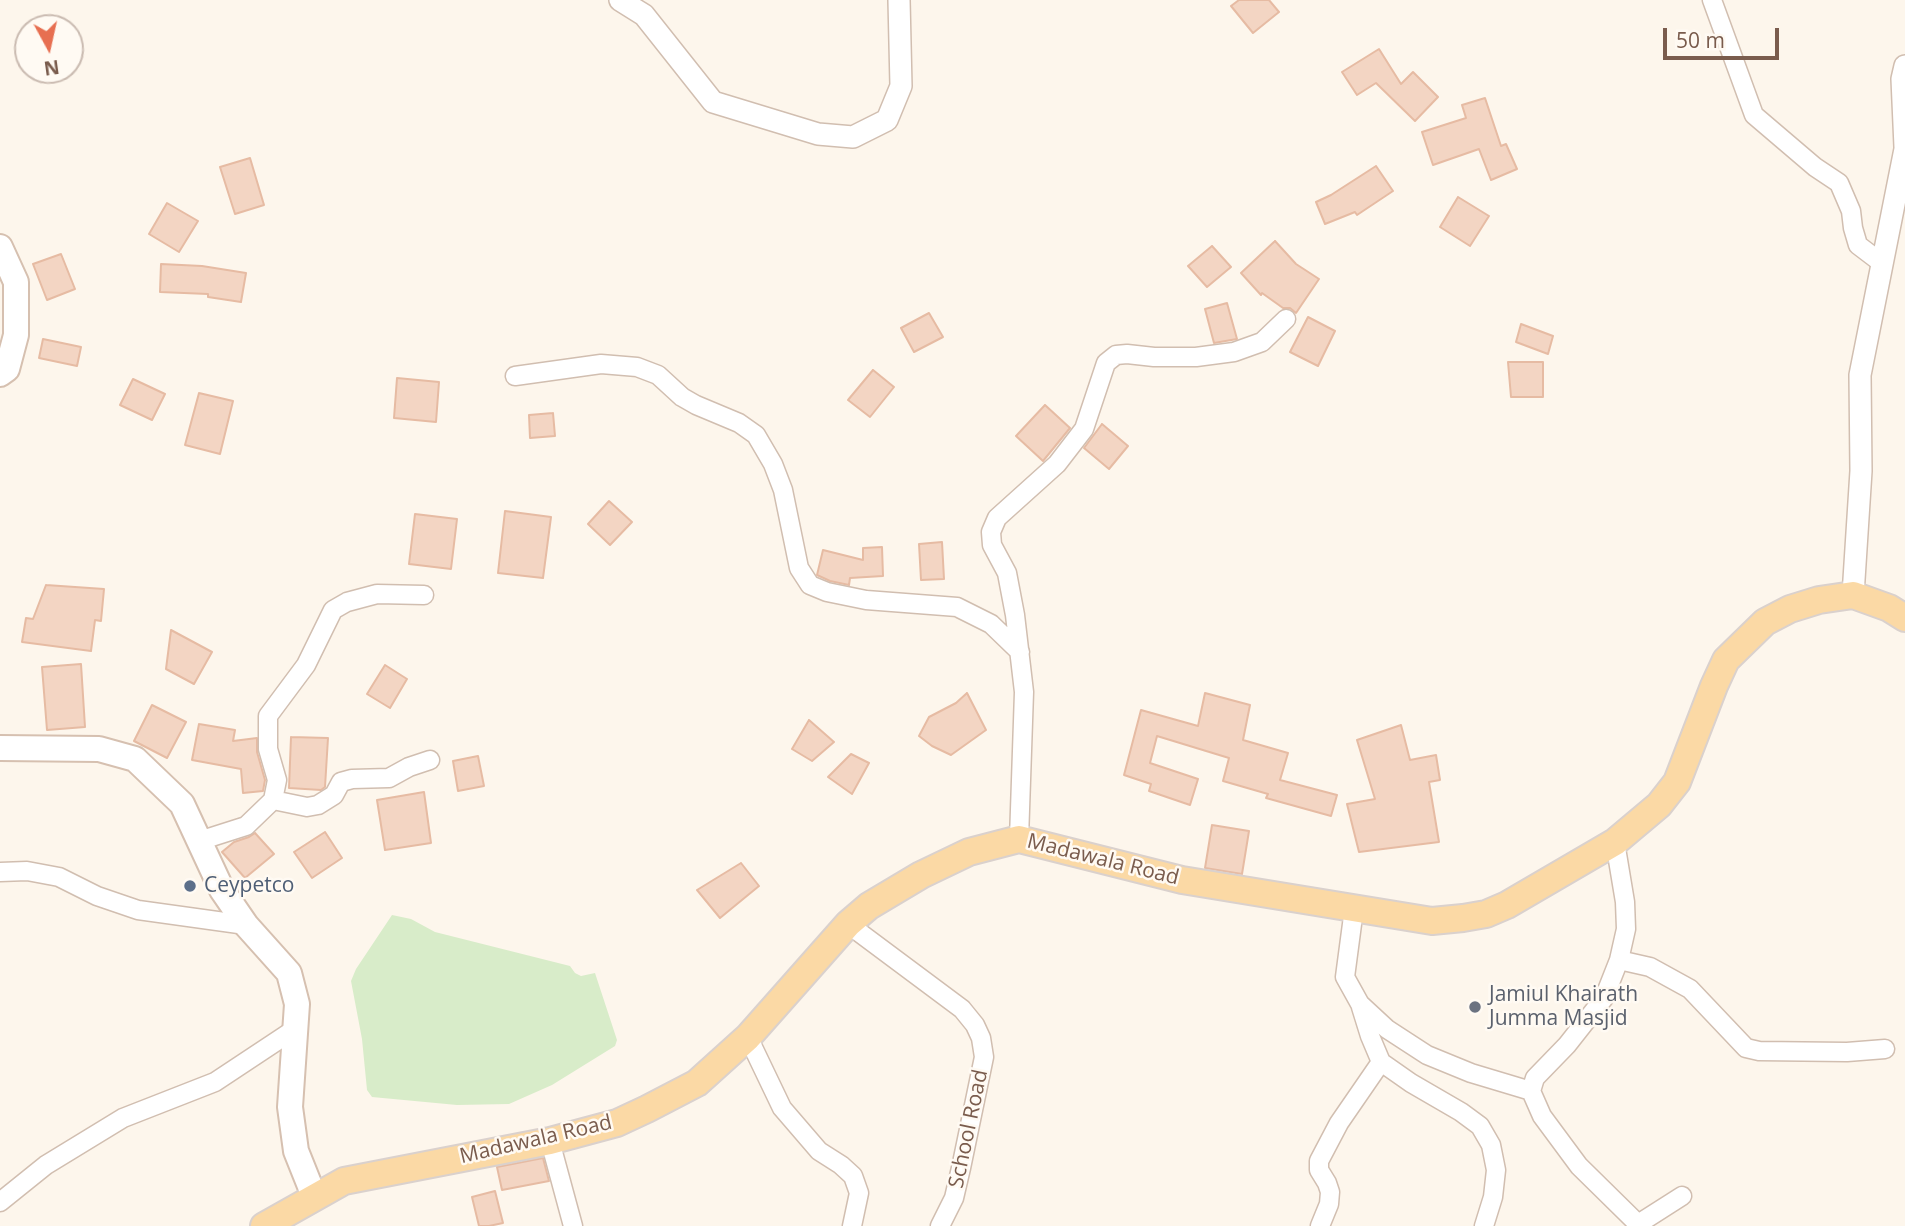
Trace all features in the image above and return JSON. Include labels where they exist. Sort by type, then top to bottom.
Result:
[{"type":"main road","points":[[0,247],[16,282],[16,335],[7,369],[0,374]]},
{"type":"main road","points":[[1853,594],[1889,608],[1905,618]]},
{"type":"main road","name":"Madawala Road","points":[[264,1226],[344,1181],[585,1133],[617,1123],[647,1109],[697,1083],[748,1037],[848,924],[869,906],[921,875],[969,852],[1019,839],[1182,880],[1354,909],[1432,921],[1486,914],[1507,905],[1615,842],[1660,806],[1677,782],[1726,660],[1765,622],[1790,609],[1853,594]]},
{"type":"main road","points":[[0,748],[99,749],[135,759],[182,804],[222,890],[246,925],[289,973],[297,1004],[290,1107],[296,1151],[314,1196]]},
{"type":"street","points":[[620,0],[645,15],[713,102],[818,134],[853,137],[887,120],[901,86],[899,0]]},
{"type":"street","points":[[1712,0],[1754,115],[1815,167],[1839,183],[1852,211],[1858,245],[1883,264]]},
{"type":"street","points":[[1853,594],[1861,471],[1860,375],[1905,148],[1902,79],[1905,66]]},
{"type":"street","points":[[1019,839],[1024,692],[1007,573],[992,545],[991,532],[997,518],[1057,464],[1084,429],[1106,363],[1116,355],[1196,357],[1234,352],[1262,342],[1286,319]]},
{"type":"street","points":[[515,376],[601,364],[637,367],[658,375],[682,397],[739,423],[756,435],[773,464],[783,490],[799,568],[810,585],[827,593],[866,600],[957,607],[991,624],[1020,652]]},
{"type":"street","points":[[199,841],[246,826],[272,800],[277,780],[268,749],[268,716],[306,665],[333,610],[347,602],[377,594],[424,595]]},
{"type":"street","points":[[272,800],[307,807],[318,805],[334,794],[341,782],[389,778],[430,760]]},
{"type":"street","points":[[1615,842],[1625,902],[1626,929],[1619,960],[1604,998],[1567,1045],[1535,1078],[1531,1091],[1542,1116],[1579,1166],[1639,1225],[1682,1196]]},
{"type":"street","points":[[0,872],[27,871],[59,877],[97,896],[138,910],[246,925]]},
{"type":"street","points":[[1354,909],[1345,977],[1360,1004],[1381,1062],[1480,1126],[1491,1145],[1496,1170],[1493,1197],[1485,1226]]},
{"type":"street","name":"School Road","points":[[848,924],[962,1009],[975,1025],[981,1038],[984,1057],[961,1168],[954,1198],[940,1226]]},
{"type":"street","points":[[1619,960],[1650,967],[1690,989],[1746,1048],[1759,1051],[1847,1052],[1885,1049]]},
{"type":"street","points":[[1360,1004],[1387,1029],[1427,1055],[1471,1073],[1531,1091]]},
{"type":"street","points":[[0,1202],[46,1165],[123,1118],[215,1082],[295,1029]]},
{"type":"street","points":[[748,1037],[782,1108],[818,1151],[841,1165],[853,1177],[859,1193],[852,1226]]},
{"type":"street","points":[[1320,1226],[1329,1204],[1330,1192],[1328,1183],[1319,1170],[1319,1161],[1339,1123],[1381,1062]]},
{"type":"street","points":[[550,1141],[573,1226]]},
{"type":"green space","points":[[392,915],[411,919],[435,932],[570,966],[581,976],[595,973],[617,1040],[615,1046],[552,1085],[509,1104],[457,1105],[372,1097],[367,1090],[362,1039],[351,981]]},
{"type":"building","points":[[1239,0],[1269,0],[1279,12],[1253,33],[1231,6]]},
{"type":"building","points":[[1379,49],[1401,84],[1413,72],[1438,97],[1415,121],[1376,83],[1357,95],[1342,72]]},
{"type":"building","points":[[1485,98],[1501,146],[1506,144],[1517,169],[1491,180],[1479,149],[1433,165],[1422,132],[1466,118],[1462,105]]},
{"type":"building","points":[[250,158],[264,205],[235,214],[220,167]]},
{"type":"building","points":[[1376,166],[1393,191],[1357,215],[1355,212],[1325,224],[1316,202]]},
{"type":"building","points":[[1458,197],[1489,216],[1470,246],[1440,227]]},
{"type":"building","points":[[167,203],[198,221],[179,252],[149,234]]},
{"type":"building","points":[[1275,241],[1296,264],[1319,279],[1296,313],[1290,308],[1283,308],[1262,293],[1261,295],[1241,273]]},
{"type":"building","points":[[1212,246],[1231,267],[1207,287],[1188,266]]},
{"type":"building","points":[[61,254],[75,289],[47,300],[33,264]]},
{"type":"building","points":[[161,264],[202,266],[246,273],[241,302],[208,297],[208,294],[160,292]]},
{"type":"building","points":[[1227,303],[1237,339],[1214,343],[1205,309]]},
{"type":"building","points":[[929,313],[943,337],[914,352],[901,328]]},
{"type":"building","points":[[1308,317],[1335,331],[1318,366],[1290,352]]},
{"type":"building","points":[[1521,324],[1553,336],[1548,354],[1516,342]]},
{"type":"building","points":[[43,339],[81,347],[77,366],[39,358]]},
{"type":"building","points":[[1508,362],[1543,362],[1543,397],[1511,397]]},
{"type":"building","points":[[873,370],[894,387],[870,417],[848,400]]},
{"type":"building","points":[[397,378],[439,382],[436,422],[394,418]]},
{"type":"building","points":[[133,379],[165,394],[152,420],[120,405]]},
{"type":"building","points":[[199,393],[233,401],[220,454],[185,445]]},
{"type":"building","points":[[1045,405],[1070,428],[1043,461],[1016,436]]},
{"type":"building","points":[[553,413],[555,436],[530,438],[529,415]]},
{"type":"building","points":[[1102,424],[1128,446],[1109,469],[1084,448]]},
{"type":"building","points":[[609,501],[632,522],[610,545],[588,524]]},
{"type":"building","points":[[505,511],[551,517],[543,578],[498,573]]},
{"type":"building","points":[[415,514],[457,519],[451,569],[409,564]]},
{"type":"building","points":[[942,542],[944,579],[921,580],[919,544]]},
{"type":"building","points":[[882,547],[883,576],[850,578],[849,585],[817,575],[823,550],[863,560],[863,548]]},
{"type":"building","points":[[46,585],[104,589],[101,621],[95,620],[91,651],[22,642],[26,618],[33,619]]},
{"type":"building","points":[[171,630],[212,652],[194,684],[166,669]]},
{"type":"building","points":[[81,664],[85,727],[47,730],[42,667]]},
{"type":"building","points":[[385,665],[407,679],[390,708],[367,694]]},
{"type":"building","points":[[967,693],[986,730],[951,755],[919,736],[929,717],[956,703]]},
{"type":"building","points":[[1205,693],[1250,705],[1243,740],[1288,753],[1280,780],[1337,795],[1331,816],[1266,798],[1268,794],[1223,781],[1229,758],[1157,736],[1150,763],[1198,779],[1190,805],[1149,791],[1151,784],[1124,775],[1141,710],[1198,726]]},
{"type":"building","points":[[152,705],[186,722],[167,758],[134,741]]},
{"type":"building","points":[[809,720],[834,742],[812,761],[792,749]]},
{"type":"building","points":[[199,724],[235,730],[233,741],[257,738],[257,752],[265,780],[263,791],[243,793],[241,769],[192,760]]},
{"type":"building","points":[[1401,725],[1410,760],[1436,755],[1440,780],[1429,782],[1439,842],[1359,852],[1347,804],[1375,799],[1357,740]]},
{"type":"building","points":[[291,737],[328,738],[325,787],[321,790],[289,788]]},
{"type":"building","points":[[851,754],[869,763],[852,794],[828,777]]},
{"type":"building","points":[[478,756],[484,786],[458,791],[453,761]]},
{"type":"building","points":[[424,792],[431,843],[385,850],[377,800]]},
{"type":"building","points":[[1212,825],[1249,831],[1242,874],[1205,868]]},
{"type":"building","points":[[325,832],[342,858],[312,878],[294,852]]},
{"type":"building","points":[[255,833],[274,854],[245,878],[222,852],[234,842]]},
{"type":"building","points":[[741,863],[759,886],[720,918],[697,890]]},
{"type":"building","points":[[543,1158],[549,1181],[502,1190],[497,1167]]},
{"type":"building","points":[[495,1191],[503,1223],[479,1226],[472,1197]]},
{"type":"place","name":"Ceypetco","points":[[190,886]]},
{"type":"place","name":"Jamiul Khairath Jumma Masjid","points":[[1475,1007]]}]
